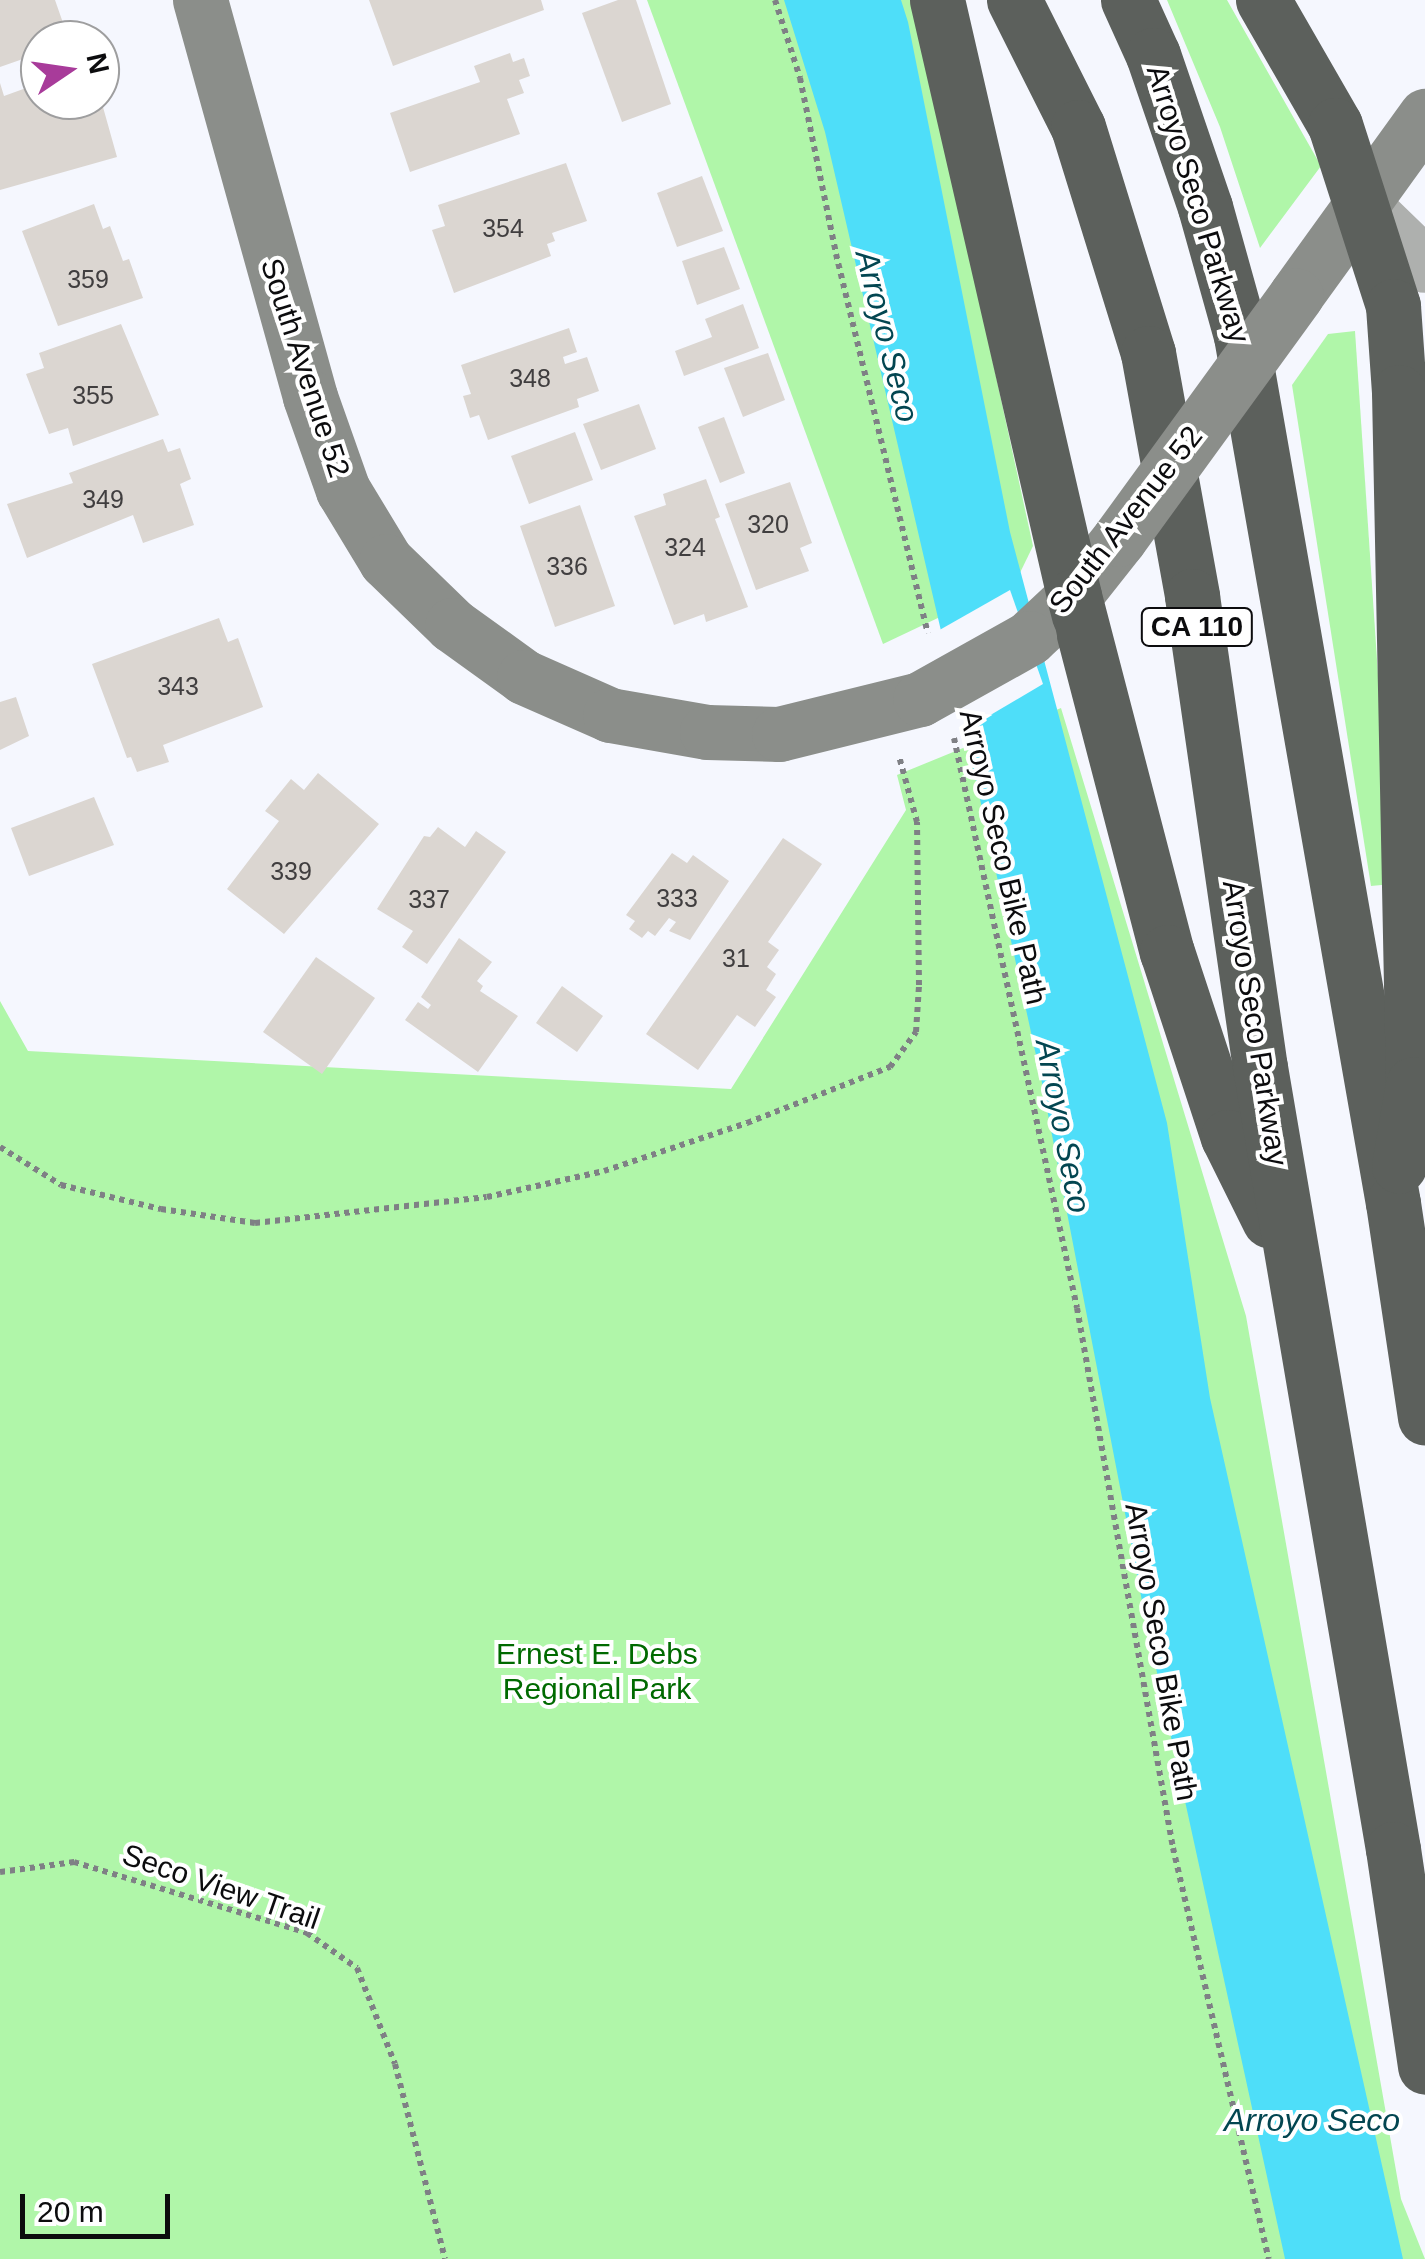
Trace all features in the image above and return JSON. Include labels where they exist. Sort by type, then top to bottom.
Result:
[{"type":"highway","points":[[937,0],[1074,596],[1173,970],[1228,1137],[1297,1277]]},
{"type":"highway","name":"Arroyo Seco Parkway","points":[[1014,0],[1078,127],[1148,353],[1192,596],[1260,1067],[1394,1849],[1425,2067]]},
{"type":"highway","name":"Arroyo Seco Parkway","points":[[1128,0],[1153,55],[1205,207],[1241,336],[1393,1204],[1425,1418]]},
{"type":"highway","points":[[1264,0],[1335,124],[1393,306],[1400,392],[1414,1084],[1393,1204]]},
{"type":"street","name":"South Avenue 52","points":[[200,0],[310,397],[343,490],[386,562],[452,625],[524,677],[610,716],[707,732],[780,734],[917,714],[1029,638],[1074,596],[1119,539],[1425,116]]},
{"type":"street","points":[[1363,205],[1425,265]]},
{"type":"path","points":[[775,0],[800,78],[836,254],[929,636]]},
{"type":"path","points":[[0,1147],[61,1185],[162,1209],[254,1223],[487,1197],[604,1170],[748,1124],[890,1066],[916,1032],[916,822],[900,758],[917,714]]},
{"type":"path","name":"Arroyo Seco Bike Path","points":[[917,714],[1077,1308],[1173,1848],[1269,2259]]},
{"type":"path","name":"Seco View Trail","points":[[0,1872],[74,1862],[307,1933],[357,1968],[396,2064],[445,2259]]},
{"type":"green space","points":[[647,0],[914,0],[1033,546],[1016,581],[883,644]]},
{"type":"green space","points":[[1167,0],[1227,0],[1321,166],[1260,248],[1220,127]]},
{"type":"green space","points":[[1355,331],[1392,884],[1371,886],[1292,385],[1328,334]]},
{"type":"green space","name":"Ernest E. Debs Regional Park","points":[[1061,708],[1246,1316],[1401,2199],[1425,2259],[0,2259],[0,1001],[28,1051],[731,1089],[906,810],[897,775]]},
{"type":"water","name":"Arroyo Seco","points":[[784,0],[901,0],[908,22],[1010,532],[1167,1123],[1210,1398],[1403,2259],[1285,2259],[1147,1627],[1041,1078],[978,790],[825,132]]},
{"type":"pier","points":[[1010,590],[1043,684],[960,733],[936,632]]},
{"type":"building","points":[[0,0],[55,0],[62,20],[20,20],[20,60],[0,67]]},
{"type":"building","points":[[369,0],[541,0],[544,10],[393,66]]},
{"type":"building","points":[[618,0],[636,0],[671,104],[622,122],[582,13]]},
{"type":"building","points":[[510,53],[513,62],[524,58],[530,76],[519,80],[524,93],[507,99],[520,134],[410,172],[390,113],[480,82],[474,66]]},
{"type":"building","points":[[0,83],[4,96],[20,90],[20,120],[107,120],[117,157],[0,190]]},
{"type":"building","points":[[566,163],[587,221],[552,233],[555,241],[547,244],[551,256],[454,293],[432,230],[445,226],[438,205]]},
{"type":"building","points":[[702,176],[723,231],[677,247],[657,193]]},
{"type":"building","points":[[94,204],[103,229],[110,226],[123,261],[129,259],[143,298],[58,326],[22,231]]},
{"type":"building","points":[[724,247],[740,289],[697,305],[682,261]]},
{"type":"building","points":[[743,304],[759,348],[684,376],[675,351],[712,337],[705,319]]},
{"type":"building","points":[[121,324],[159,415],[73,446],[68,428],[49,434],[26,374],[44,368],[39,353]]},
{"type":"building","points":[[569,328],[577,352],[563,357],[565,364],[587,357],[599,391],[577,399],[579,407],[488,440],[479,415],[470,418],[463,396],[471,394],[461,365]]},
{"type":"building","points":[[768,353],[785,400],[743,417],[724,368]]},
{"type":"building","points":[[639,404],[656,449],[601,470],[583,424]]},
{"type":"building","points":[[724,417],[745,473],[720,483],[698,427]]},
{"type":"building","points":[[575,432],[593,480],[529,504],[511,456]]},
{"type":"building","points":[[163,439],[168,452],[180,448],[191,479],[180,484],[194,525],[143,543],[133,515],[27,558],[7,504],[73,483],[69,473]]},
{"type":"building","points":[[706,479],[720,517],[715,519],[748,607],[706,622],[704,614],[674,625],[634,516],[666,505],[663,494]]},
{"type":"building","points":[[790,482],[812,543],[800,548],[809,571],[756,590],[725,504]]},
{"type":"building","points":[[580,505],[615,606],[555,627],[520,526]]},
{"type":"building","points":[[219,618],[228,642],[238,638],[263,707],[163,745],[169,762],[137,772],[131,757],[127,758],[92,664]]},
{"type":"building","points":[[16,697],[29,736],[0,750],[0,702]]},
{"type":"building","points":[[318,773],[379,824],[284,934],[227,889],[279,821],[265,811],[291,779],[304,790]]},
{"type":"building","points":[[94,797],[114,845],[29,876],[11,828]]},
{"type":"building","points":[[438,827],[465,847],[476,831],[506,852],[427,964],[402,947],[413,931],[377,909],[424,836],[430,837]]},
{"type":"building","points":[[783,838],[822,864],[768,942],[779,950],[767,967],[776,974],[766,990],[776,997],[755,1027],[737,1015],[698,1070],[646,1034]]},
{"type":"building","points":[[672,853],[687,863],[693,855],[729,881],[690,940],[669,931],[676,922],[669,918],[655,936],[648,931],[642,938],[629,929],[635,921],[626,915]]},
{"type":"building","points":[[459,938],[492,962],[477,981],[483,986],[480,991],[518,1016],[478,1072],[405,1020],[418,1002],[428,1009],[431,1005],[421,997]]},
{"type":"building","points":[[316,957],[375,998],[322,1074],[263,1032]]},
{"type":"building","points":[[562,986],[603,1016],[577,1052],[536,1023]]}]
